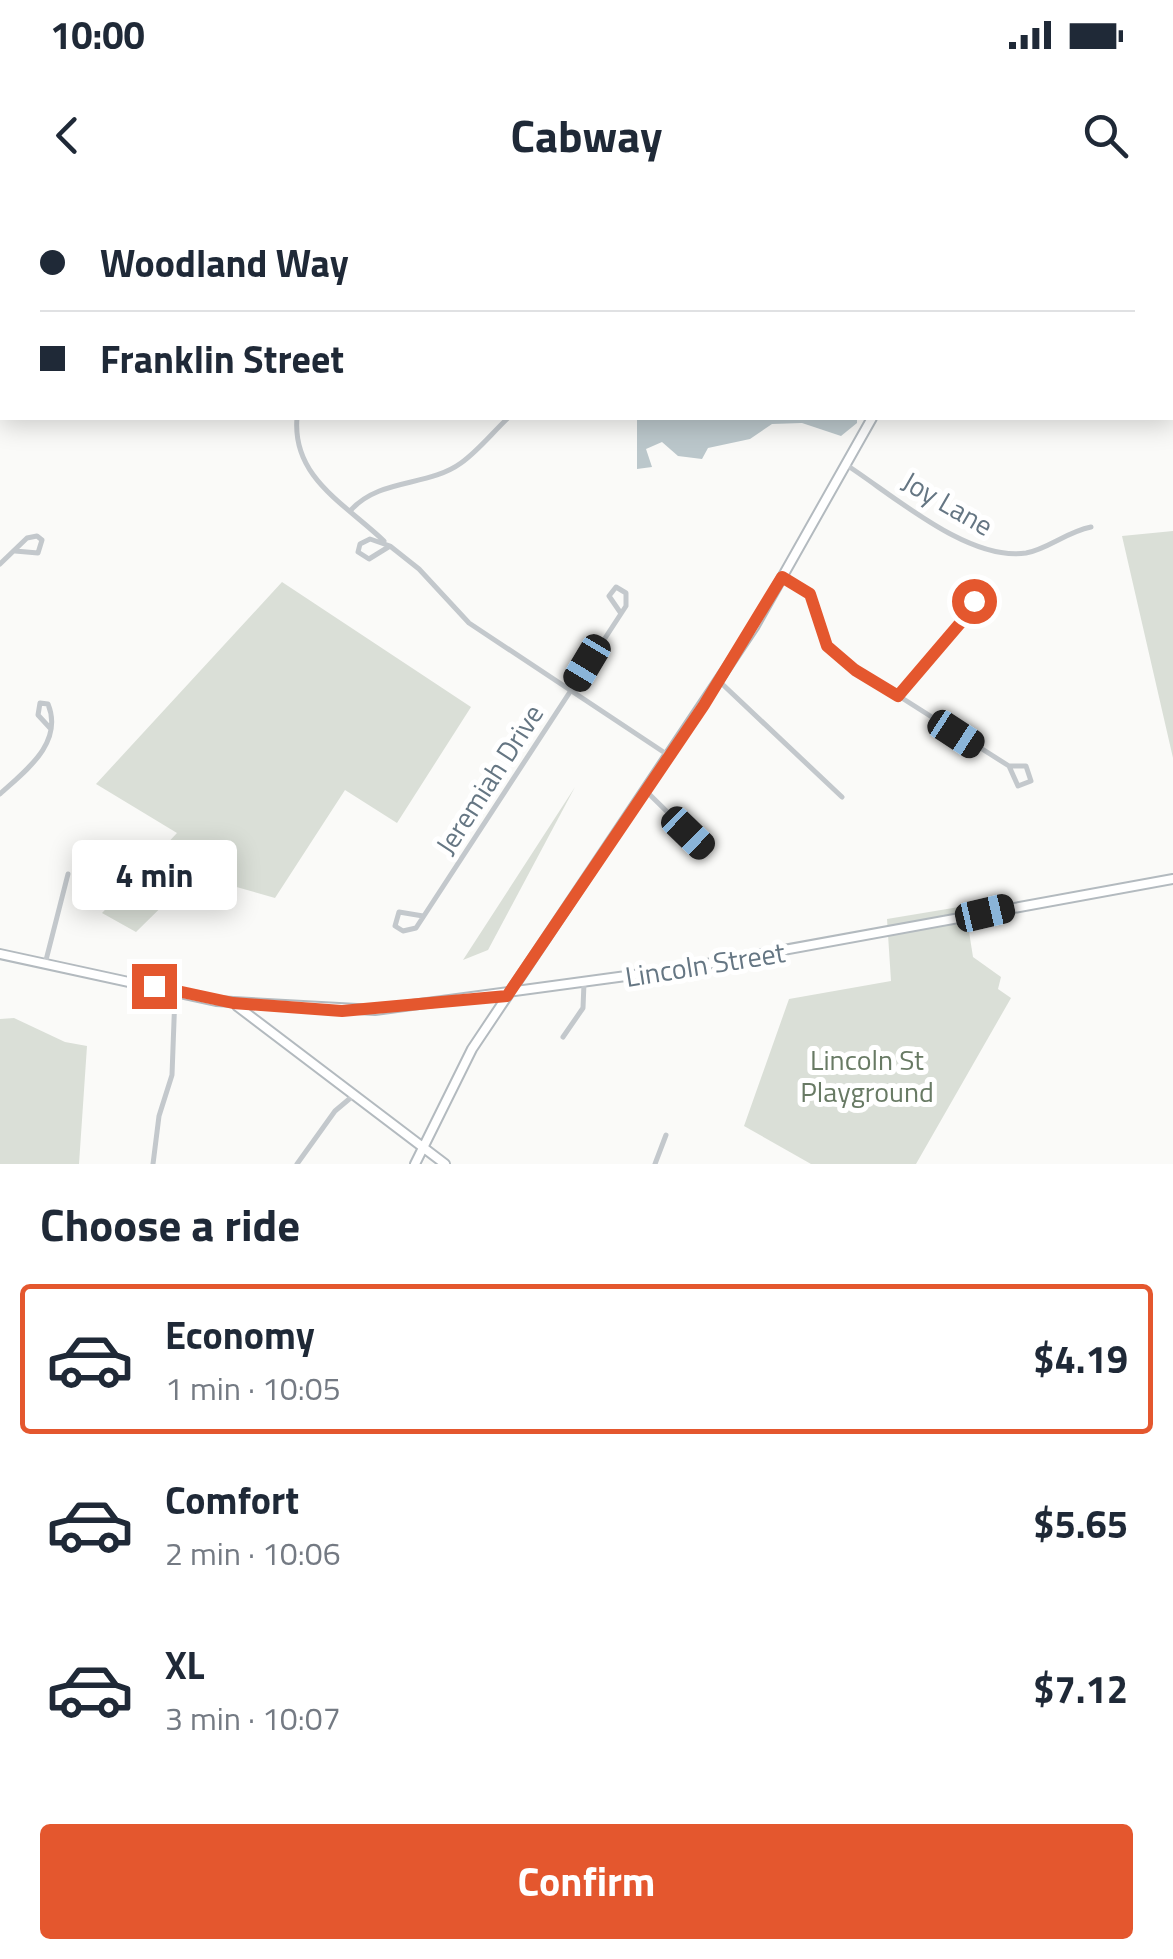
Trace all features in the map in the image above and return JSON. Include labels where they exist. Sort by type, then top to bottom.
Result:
[{"type":"main road","points":[[416,1164],[472,1049],[719,681],[871,420]]},
{"type":"main road","name":"Lincoln Street","points":[[0,954],[233,1003],[360,1011],[584,984],[1173,879]]},
{"type":"main road","points":[[233,1003],[445,1164]]},
{"type":"street","points":[[297,420],[295,441],[301,460],[419,569],[469,623],[668,754]]},
{"type":"street","points":[[351,510],[362,498],[461,464],[506,420]]},
{"type":"street","name":"Joy Lane","points":[[845,464],[930,521],[992,552],[1030,552],[1065,532],[1091,527]]},
{"type":"street","points":[[0,564],[14,551],[33,535],[43,544],[38,553],[14,551]]},
{"type":"street","points":[[370,538],[390,546],[369,559],[358,552],[360,544],[370,538]]},
{"type":"street","points":[[782,577],[810,594],[822,638],[835,654],[1010,766],[1026,766],[1031,781],[1018,786],[1010,766]]},
{"type":"street","name":"Jeremiah Drive","points":[[423,916],[399,912],[395,926],[410,931],[423,916],[571,690],[620,612],[628,597],[616,587],[609,596],[620,612]]},
{"type":"street","points":[[898,696],[962,621],[976,617],[975,602],[961,605],[962,621]]},
{"type":"street","points":[[719,681],[842,796]]},
{"type":"street","points":[[0,794],[38,758],[50,728],[50,708],[40,703],[38,715],[50,728]]},
{"type":"street","points":[[645,790],[704,848]]},
{"type":"street","points":[[45,964],[68,874]]},
{"type":"street","points":[[562,1037],[583,1008],[584,984]]},
{"type":"street","points":[[152,1164],[159,1116],[172,1075],[175,991]]},
{"type":"street","points":[[297,1164],[335,1111],[354,1095]]},
{"type":"street","points":[[655,1164],[666,1135]]},
{"type":"green space","points":[[1173,531],[1173,758],[1122,536]]},
{"type":"green space","points":[[282,582],[471,707],[397,823],[345,790],[275,898],[194,875],[136,932],[102,913],[177,833],[96,784]]},
{"type":"green space","points":[[575,787],[488,950],[463,960]]},
{"type":"green space","name":"Lincoln St Playground","points":[[965,906],[973,957],[1001,977],[998,989],[1011,998],[916,1164],[811,1164],[744,1126],[789,999],[891,981],[887,919]]},
{"type":"green space","points":[[14,1018],[65,1042],[87,1046],[79,1164],[0,1164],[0,1019]]},
{"type":"shaded area","points":[[637,420],[857,420],[841,436],[802,423],[772,424],[750,439],[708,448],[702,459],[678,456],[662,442],[646,449],[652,467],[637,469]]},
{"type":"route","points":[[154,986],[216,1001],[342,1011],[507,996],[704,705],[782,577],[810,594],[827,646],[855,670],[898,696],[962,621],[961,605],[974,601]]}]
